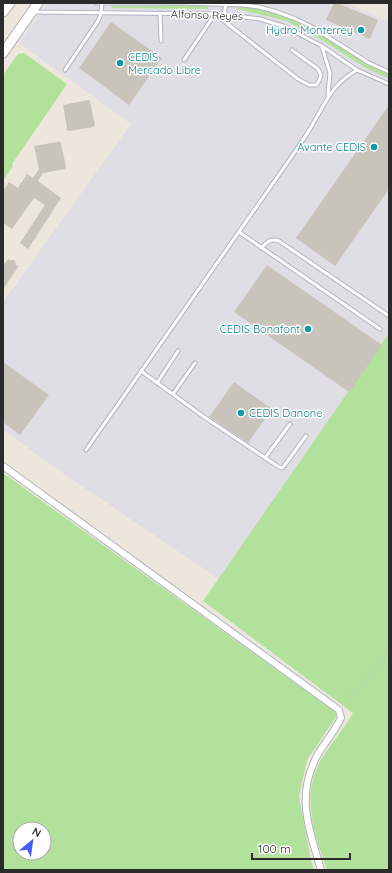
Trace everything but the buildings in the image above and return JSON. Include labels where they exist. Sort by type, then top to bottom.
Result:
[{"type":"main road","points":[[3,12],[10,3]]},
{"type":"main road","points":[[3,53],[38,3]]},
{"type":"street","points":[[3,466],[339,710],[341,718],[338,726],[318,754],[310,773],[306,788],[305,804],[307,822],[321,870]]},
{"type":"lane","name":"Alfonso Reyes","points":[[96,3],[226,4],[259,7],[296,19],[314,28],[368,63],[389,72]]},
{"type":"lane","points":[[65,70],[91,33],[101,14],[102,3]]},
{"type":"lane","points":[[224,15],[226,4]]},
{"type":"lane","name":"Alfonso Reyes","points":[[32,12],[101,14],[215,14],[245,16],[272,22],[286,27],[322,46],[357,70],[389,84]]},
{"type":"lane","points":[[160,14],[161,42]]},
{"type":"lane","points":[[184,60],[215,14],[298,79],[309,85],[316,85],[321,75],[318,70],[292,50]]},
{"type":"lane","points":[[322,46],[330,73],[328,96]]},
{"type":"lane","points":[[86,450],[297,149],[328,96],[340,82],[357,70]]},
{"type":"lane","points":[[239,232],[380,329]]},
{"type":"lane","points":[[262,248],[273,239],[279,241],[389,316]]},
{"type":"lane","points":[[157,383],[178,351]]},
{"type":"lane","points":[[173,394],[196,363]]},
{"type":"lane","points":[[141,371],[275,465],[282,468],[306,436]]},
{"type":"lane","points":[[265,458],[290,424]]},
{"type":"path","points":[[339,710],[362,685],[389,651]]},
{"type":"shaded area","points":[[48,3],[345,3],[389,22],[389,333],[219,579],[67,476],[3,430],[3,302],[131,124],[19,43]]},
{"type":"green space","points":[[208,5],[208,9],[111,7],[112,6]]},
{"type":"green space","points":[[239,5],[258,8],[290,18],[324,36],[369,65],[389,74],[389,79],[366,68],[325,42],[287,21],[237,9]]},
{"type":"green space","points":[[24,53],[67,84],[12,164],[13,166],[3,181],[3,75],[18,54]]},
{"type":"green space","points":[[389,333],[389,870],[327,870],[311,814],[310,800],[312,786],[315,772],[322,758],[353,713],[203,601]]},
{"type":"green space","points":[[3,473],[338,714],[307,760],[299,797],[314,870],[3,870]]},
{"type":"place","name":"Hydro Monterrey","points":[[361,30]]},
{"type":"place","name":"CEDIS Mercado Libre","points":[[120,63]]},
{"type":"place","name":"Avante CEDIS","points":[[374,147]]},
{"type":"place","name":"CEDIS Bonafont","points":[[308,329]]},
{"type":"place","name":"CEDIS Danone","points":[[241,413]]}]
